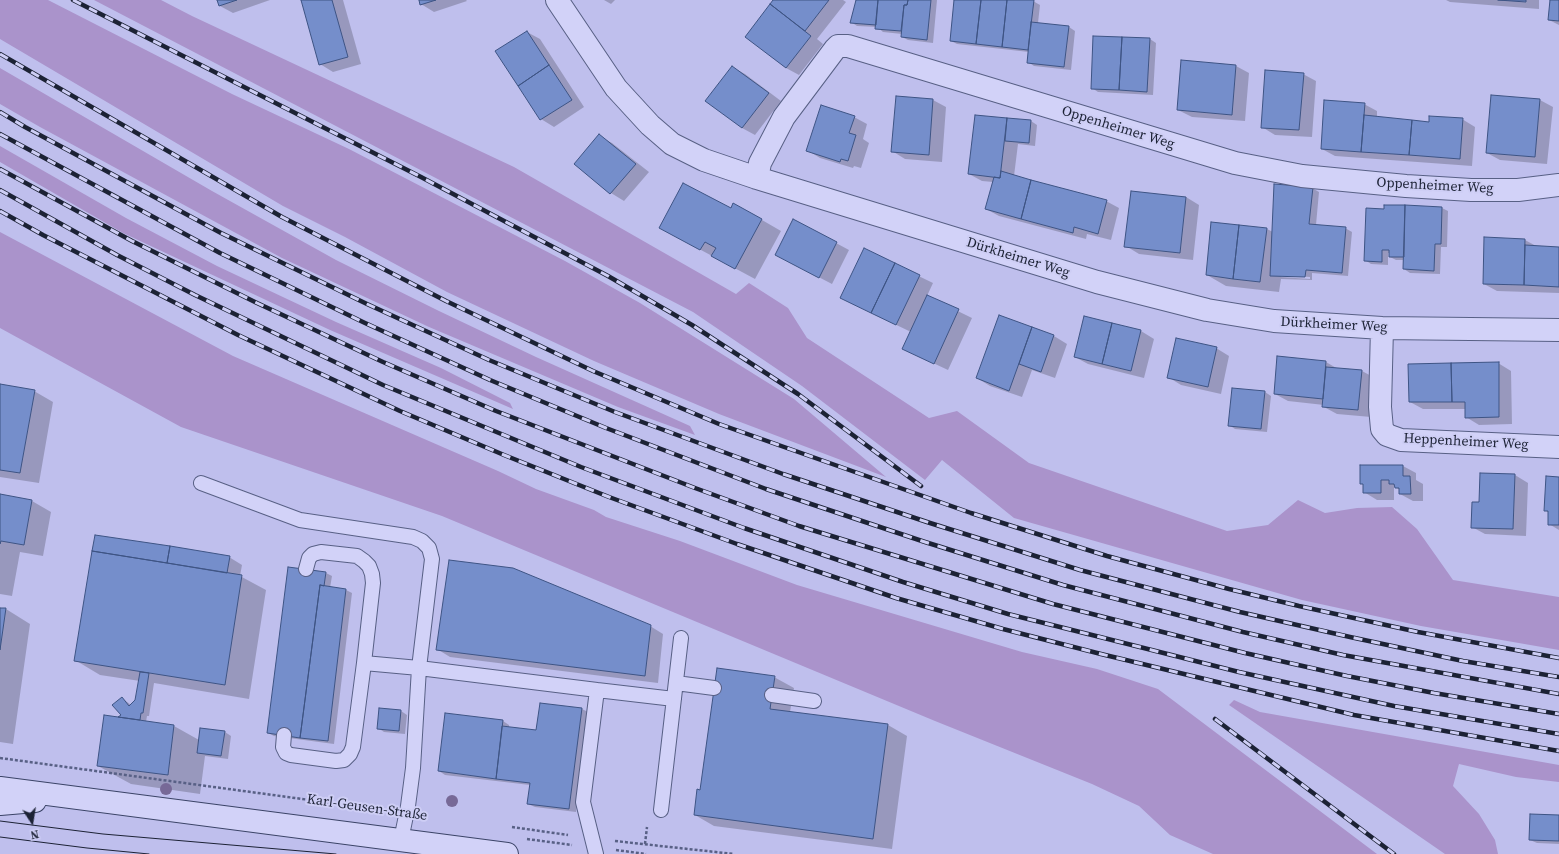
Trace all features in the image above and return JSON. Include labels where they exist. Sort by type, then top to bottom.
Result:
[{"type":"street","name":"Dürkheimer Weg","points":[[557,0],[616,88],[650,125],[672,144],[704,160],[757,178],[1097,282],[1207,310],[1274,321],[1382,328],[1559,330]]},
{"type":"street","name":"Oppenheimer Weg","points":[[757,178],[760,163],[784,117],[838,46],[848,46],[1235,163],[1302,176],[1406,186],[1470,190],[1518,190],[1559,185]]},
{"type":"street","name":"Heppenheimer Weg","points":[[1382,328],[1380,407],[1382,429],[1387,435],[1401,440],[1559,447]]},
{"type":"street","name":"Karl-Geusen-Straße","points":[[0,788],[399,847],[507,854]]},
{"type":"street","name":"Karl-Geusen-Straße","points":[[0,804],[68,797]]},
{"type":"lane","points":[[201,483],[300,520],[413,537],[422,541],[429,548],[432,559],[419,668],[413,768],[408,806],[399,847]]},
{"type":"lane","points":[[284,736],[283,748],[286,753],[291,755],[336,761],[344,760],[350,754],[353,747],[373,583],[370,566],[357,556],[321,552],[313,554],[309,558],[306,569]]},
{"type":"lane","points":[[661,810],[681,638]]},
{"type":"lane","points":[[364,663],[419,668],[674,699]]},
{"type":"lane","points":[[676,683],[714,688]]},
{"type":"lane","points":[[596,854],[583,802],[597,690]]},
{"type":"lane","points":[[772,695],[814,701]]},
{"type":"path","name":"Karl-Geusen-Straße","points":[[0,758],[360,807]]},
{"type":"path","points":[[507,826],[591,834],[734,854]]},
{"type":"shaded area","points":[[0,0],[48,0],[232,94],[349,149],[565,261],[640,303],[794,399],[886,477],[719,414],[594,361],[447,292],[345,237],[283,206],[0,39]]},
{"type":"shaded area","points":[[94,0],[161,0],[192,16],[514,167],[736,294],[749,283],[788,308],[807,338],[929,418],[957,411],[1029,463],[1227,531],[1268,525],[1298,500],[1325,513],[1357,508],[1392,507],[1417,529],[1453,580],[1559,597],[1559,650],[1421,626],[1302,600],[1014,518],[942,460],[925,480],[802,386],[693,312]]},
{"type":"shaded area","points":[[0,68],[212,191],[336,260],[536,357],[690,426],[695,435],[618,407],[429,327],[282,258],[0,104]]},
{"type":"shaded area","points":[[0,146],[126,218],[217,266],[336,322],[441,368],[510,403],[513,409],[330,330],[123,233],[0,162]]},
{"type":"shaded area","points":[[0,232],[233,356],[498,471],[536,489],[594,510],[606,517],[680,541],[797,585],[1022,652],[1097,669],[1158,689],[1377,854],[1213,854],[1170,835],[1139,806],[1092,784],[935,721],[442,516],[181,427],[0,328]]},
{"type":"shaded area","points":[[1234,700],[1260,712],[1559,765],[1559,782],[1516,777],[1459,764],[1453,786],[1479,814],[1495,840],[1498,854],[1445,854],[1229,705]]},
{"type":"building","points":[[217,0],[237,0],[219,6]]},
{"type":"building","points":[[301,0],[332,0],[348,57],[319,65]]},
{"type":"building","points":[[419,0],[436,0],[420,5]]},
{"type":"building","points":[[773,0],[829,0],[805,31],[770,4]]},
{"type":"building","points":[[856,0],[878,0],[876,25],[850,23]]},
{"type":"building","points":[[878,0],[908,0],[907,5],[904,5],[901,31],[875,29]]},
{"type":"building","points":[[908,0],[931,0],[927,40],[901,37],[904,5],[907,5]]},
{"type":"building","points":[[954,0],[981,0],[976,44],[950,41]]},
{"type":"building","points":[[981,0],[1007,0],[1002,47],[976,44]]},
{"type":"building","points":[[1007,0],[1034,0],[1028,50],[1002,47]]},
{"type":"building","points":[[1498,0],[1526,0],[1526,2]]},
{"type":"building","points":[[1550,0],[1559,0],[1559,21],[1548,20]]},
{"type":"building","points":[[770,4],[811,36],[786,68],[745,37]]},
{"type":"building","points":[[1031,22],[1069,26],[1064,67],[1027,63]]},
{"type":"building","points":[[527,31],[549,65],[518,86],[495,51]]},
{"type":"building","points":[[1093,36],[1122,37],[1119,90],[1091,89]]},
{"type":"building","points":[[1122,37],[1150,38],[1147,92],[1119,90]]},
{"type":"building","points":[[1181,60],[1236,65],[1232,115],[1177,110]]},
{"type":"building","points":[[549,65],[572,100],[540,120],[518,86]]},
{"type":"building","points":[[732,66],[769,93],[742,128],[705,101]]},
{"type":"building","points":[[1265,70],[1304,73],[1299,130],[1261,128]]},
{"type":"building","points":[[1491,95],[1540,99],[1535,157],[1486,153]]},
{"type":"building","points":[[896,96],[933,99],[929,155],[891,152]]},
{"type":"building","points":[[1324,100],[1365,103],[1361,152],[1321,149]]},
{"type":"building","points":[[821,105],[855,116],[849,133],[856,135],[848,161],[841,159],[840,162],[806,151]]},
{"type":"building","points":[[975,115],[1007,118],[1000,178],[968,174]]},
{"type":"building","points":[[1364,115],[1412,120],[1409,155],[1361,152]]},
{"type":"building","points":[[1429,116],[1463,118],[1460,159],[1409,155],[1412,120],[1429,122]]},
{"type":"building","points":[[1007,118],[1031,120],[1029,143],[1005,141]]},
{"type":"building","points":[[599,134],[636,164],[610,194],[574,164]]},
{"type":"building","points":[[1001,171],[1031,180],[1021,219],[985,209],[994,177],[1000,178]]},
{"type":"building","points":[[1031,180],[1107,200],[1098,234],[1074,227],[1073,233],[1021,219]]},
{"type":"building","points":[[683,183],[731,208],[733,203],[762,219],[735,269],[711,256],[716,248],[705,242],[700,250],[659,228]]},
{"type":"building","points":[[1274,184],[1313,187],[1309,224],[1346,227],[1342,273],[1306,270],[1305,277],[1270,276]]},
{"type":"building","points":[[1131,191],[1186,197],[1180,253],[1124,247]]},
{"type":"building","points":[[1384,205],[1405,205],[1404,257],[1389,257],[1389,250],[1382,250],[1382,262],[1364,261],[1366,208],[1384,209]]},
{"type":"building","points":[[1405,205],[1442,207],[1441,244],[1435,244],[1434,271],[1403,269]]},
{"type":"building","points":[[793,219],[837,242],[819,278],[775,255]]},
{"type":"building","points":[[1211,222],[1239,225],[1233,279],[1206,275]]},
{"type":"building","points":[[1239,225],[1267,228],[1260,282],[1233,279]]},
{"type":"building","points":[[1484,237],[1525,239],[1524,285],[1483,284]]},
{"type":"building","points":[[1525,245],[1559,247],[1559,287],[1524,285]]},
{"type":"building","points":[[864,248],[895,263],[871,313],[840,298]]},
{"type":"building","points":[[895,263],[920,275],[896,325],[871,313]]},
{"type":"building","points":[[927,295],[959,309],[934,364],[902,349]]},
{"type":"building","points":[[999,315],[1032,327],[1009,391],[976,378]]},
{"type":"building","points":[[1084,316],[1112,323],[1102,364],[1074,357]]},
{"type":"building","points":[[1112,323],[1141,330],[1131,371],[1102,364]]},
{"type":"building","points":[[1032,327],[1054,335],[1041,372],[1019,364]]},
{"type":"building","points":[[1176,338],[1217,347],[1208,387],[1167,378]]},
{"type":"building","points":[[1277,356],[1326,361],[1323,399],[1274,394]]},
{"type":"building","points":[[1499,362],[1499,417],[1465,418],[1465,402],[1452,402],[1451,363]]},
{"type":"building","points":[[1451,363],[1452,402],[1409,402],[1408,364]]},
{"type":"building","points":[[1326,367],[1362,370],[1358,410],[1322,407]]},
{"type":"building","points":[[0,384],[35,390],[20,473],[0,470]]},
{"type":"building","points":[[1232,388],[1265,391],[1261,429],[1228,426]]},
{"type":"building","points":[[1360,465],[1403,465],[1403,476],[1410,476],[1411,494],[1399,494],[1399,488],[1395,488],[1394,484],[1389,484],[1389,480],[1381,480],[1381,493],[1363,493],[1363,484],[1360,484]]},
{"type":"building","points":[[1480,473],[1515,474],[1513,529],[1471,528],[1472,502],[1479,502]]},
{"type":"building","points":[[1546,476],[1559,477],[1559,525],[1548,525],[1548,511],[1544,511]]},
{"type":"building","points":[[0,494],[32,500],[24,545],[1,541],[0,544]]},
{"type":"building","points":[[95,535],[170,546],[167,563],[92,551]]},
{"type":"building","points":[[170,546],[230,556],[227,573],[167,563]]},
{"type":"building","points":[[92,551],[242,575],[225,685],[74,661]]},
{"type":"building","points":[[449,560],[513,568],[651,625],[645,676],[436,650]]},
{"type":"building","points":[[288,567],[326,572],[324,586],[320,585],[300,738],[267,733]]},
{"type":"building","points":[[320,585],[346,589],[328,741],[300,738]]},
{"type":"building","points":[[0,608],[6,608],[0,650]]},
{"type":"building","points":[[717,668],[775,676],[770,709],[888,724],[873,839],[694,815],[697,789],[700,790]]},
{"type":"building","points":[[140,672],[149,673],[143,713],[141,713],[140,720],[118,717],[121,715],[112,705],[122,697],[129,706],[135,700]]},
{"type":"building","points":[[540,703],[582,708],[569,809],[527,804],[530,783],[496,779],[502,726],[536,730]]},
{"type":"building","points":[[379,708],[401,710],[399,731],[377,729]]},
{"type":"building","points":[[445,713],[503,720],[496,779],[438,771]]},
{"type":"building","points":[[104,715],[174,725],[168,775],[97,766]]},
{"type":"building","points":[[200,728],[225,731],[221,756],[197,753]]},
{"type":"building","points":[[1530,814],[1559,815],[1559,841],[1529,840]]},
{"type":"tram line","points":[[0,821],[103,834],[336,854]]},
{"type":"tram line","points":[[0,837],[149,854]]},
{"type":"railway","points":[[73,0],[421,177],[608,276],[692,325],[798,394],[921,486]]},
{"type":"railway","points":[[0,54],[282,217],[446,301],[593,371],[719,424],[971,513],[1107,556],[1299,606],[1418,632],[1559,658]]},
{"type":"railway","points":[[0,112],[221,233],[367,304],[489,360],[615,412],[783,474],[930,523],[1080,570],[1240,612],[1463,661],[1559,677]]},
{"type":"railway","points":[[0,134],[220,253],[365,323],[490,380],[606,428],[766,489],[925,542],[1063,585],[1243,632],[1343,655],[1559,694]]},
{"type":"railway","points":[[0,169],[132,241],[257,303],[383,362],[496,411],[695,488],[799,526],[1053,604],[1245,653],[1347,676],[1434,693],[1559,714]]},
{"type":"railway","points":[[0,190],[117,255],[195,295],[383,385],[581,467],[744,528],[903,582],[1008,614],[1239,672],[1394,706],[1559,734]]},
{"type":"railway","points":[[0,211],[43,235],[238,335],[400,411],[609,497],[737,544],[896,598],[1003,629],[1101,654],[1354,715],[1559,751]]},
{"type":"railway","points":[[1215,719],[1394,854]]}]
